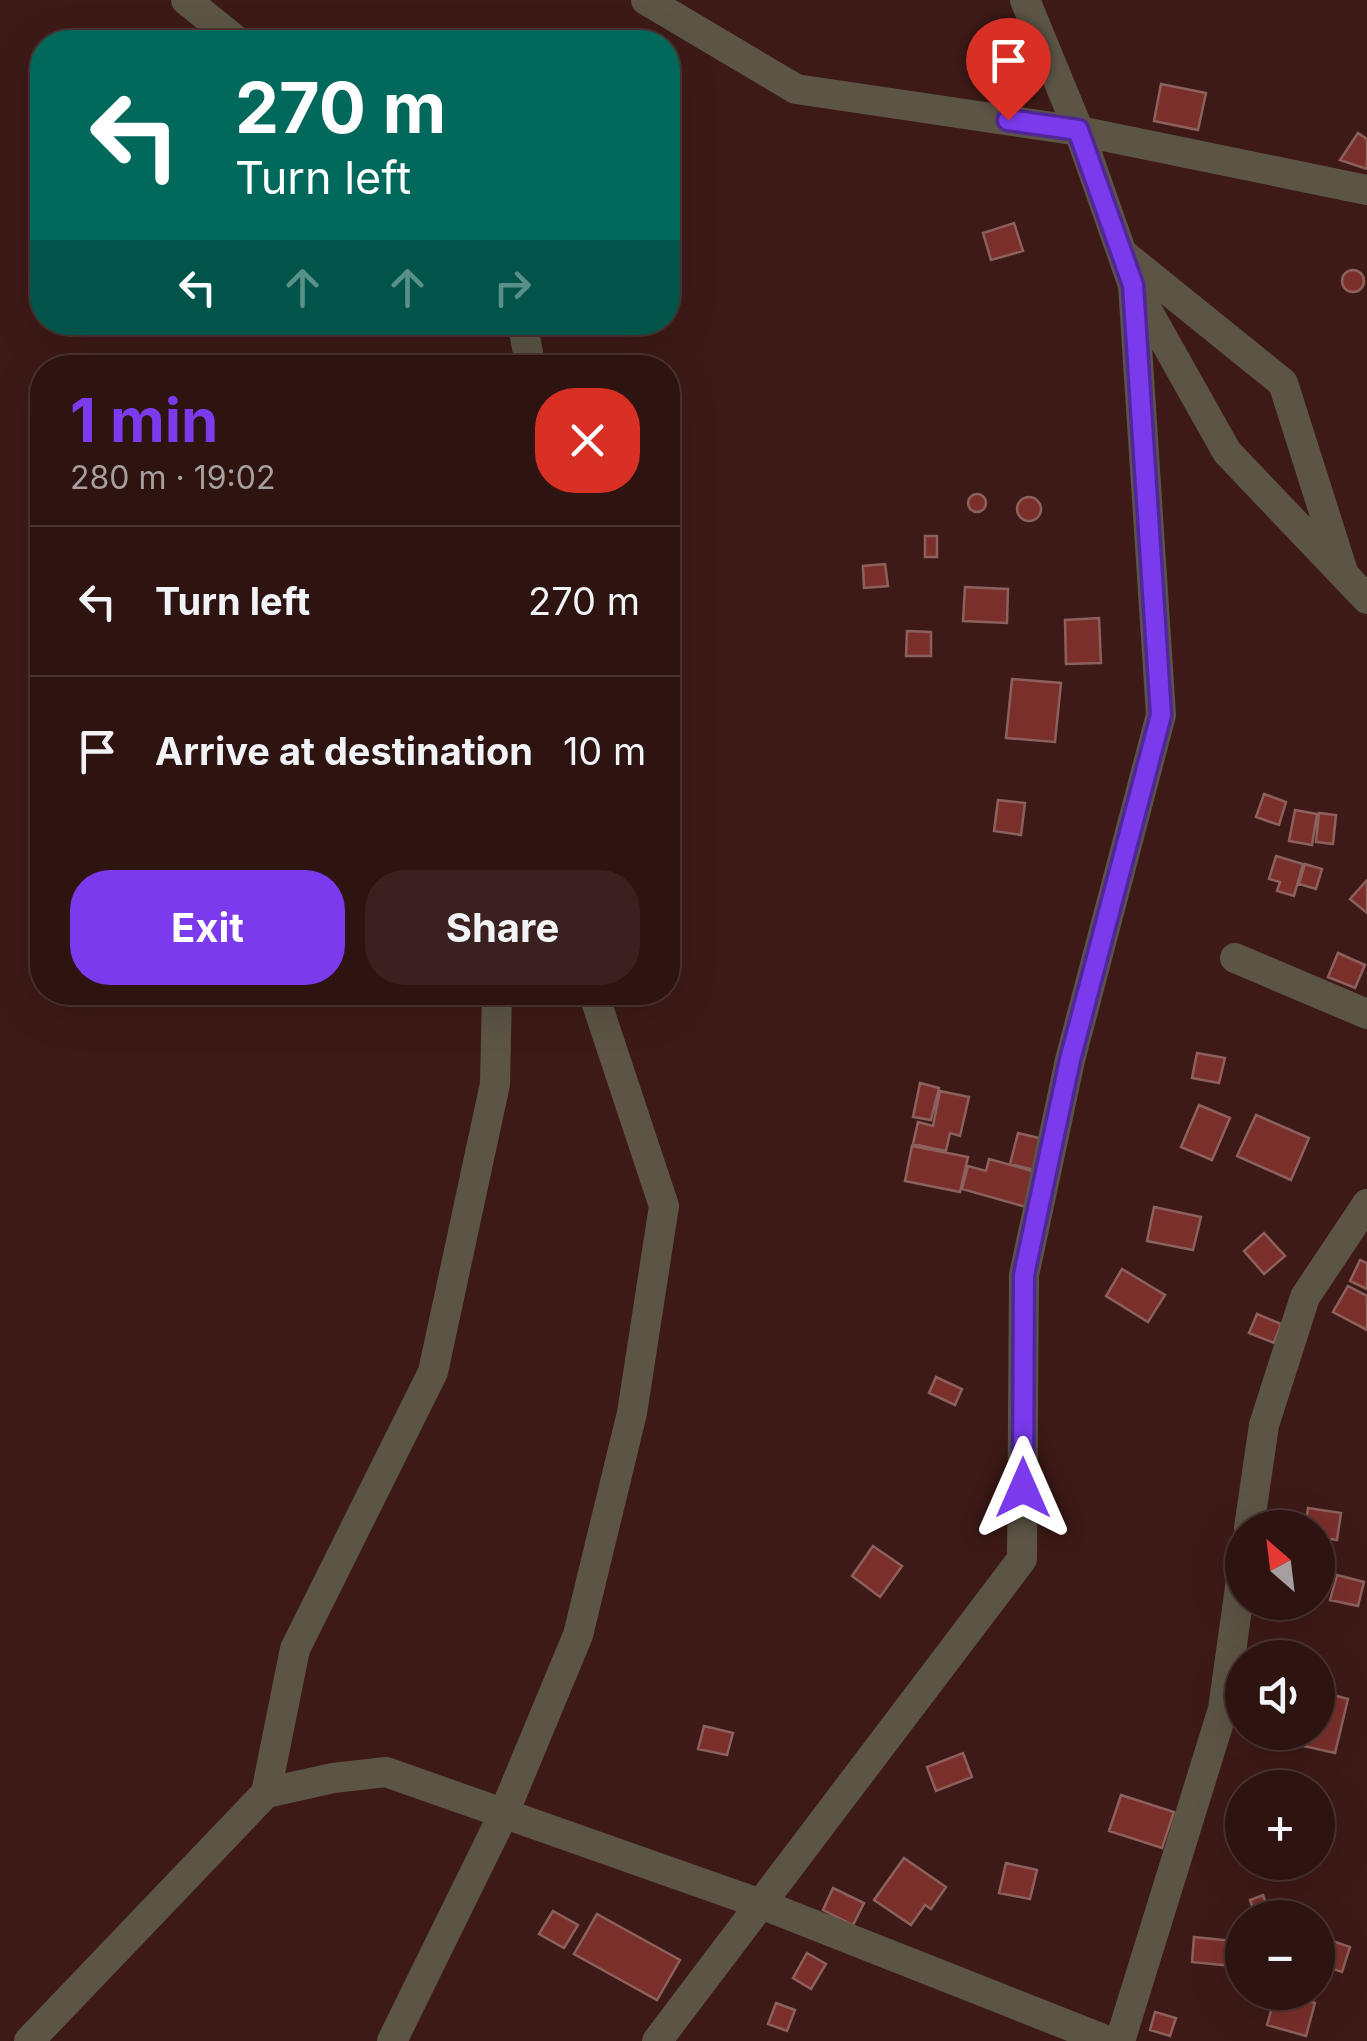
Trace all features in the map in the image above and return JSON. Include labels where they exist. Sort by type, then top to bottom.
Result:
[{"type":"street","points":[[186,0],[223,30]]},
{"type":"street","points":[[646,0],[796,89],[1078,130],[1367,190]]},
{"type":"street","points":[[1024,0],[1078,130],[1133,285],[1227,452],[1367,599]]},
{"type":"street","points":[[1122,253],[1283,383],[1344,575]]},
{"type":"street","points":[[657,2041],[1022,1559],[1024,1275],[1070,1060],[1161,715],[1133,285]]},
{"type":"street","points":[[1235,958],[1367,1014]]},
{"type":"street","points":[[30,2041],[266,1792],[294,1649],[433,1372],[495,1084],[497,1005]]},
{"type":"street","points":[[392,2041],[504,1813],[578,1635],[632,1413],[664,1206],[598,1005]]},
{"type":"street","points":[[1252,1510],[1264,1425],[1305,1297],[1367,1204]]},
{"type":"street","points":[[1120,2041],[1222,1709],[1235,1620]]},
{"type":"street","points":[[266,1792],[386,1772],[761,1904],[1037,2028],[1108,2041]]},
{"type":"building","points":[[1161,84],[1206,93],[1198,130],[1154,121]]},
{"type":"building","points":[[1358,133],[1367,139],[1367,169],[1340,160]]},
{"type":"building","points":[[1014,223],[1023,251],[991,260],[983,233]]},
{"type":"building","points":[[1353,270],[1361,273],[1361,289],[1353,292],[1345,289],[1342,281],[1345,273]]},
{"type":"building","points":[[977,494],[986,503],[977,512],[968,503]]},
{"type":"building","points":[[1029,497],[1038,500],[1038,518],[1029,521],[1020,518],[1017,509],[1020,500]]},
{"type":"building","points":[[925,536],[937,536],[937,557],[925,557]]},
{"type":"building","points":[[885,564],[888,586],[864,588],[863,566]]},
{"type":"building","points":[[965,587],[1008,589],[1007,623],[963,621]]},
{"type":"building","points":[[1099,618],[1101,663],[1066,664],[1065,620]]},
{"type":"building","points":[[907,631],[931,632],[931,656],[906,656]]},
{"type":"building","points":[[1012,679],[1061,683],[1055,742],[1006,738]]},
{"type":"building","points":[[1264,794],[1286,802],[1279,825],[1256,817]]},
{"type":"building","points":[[998,800],[1025,803],[1021,835],[994,831]]},
{"type":"building","points":[[1295,810],[1317,814],[1312,845],[1289,841]]},
{"type":"building","points":[[1319,813],[1336,815],[1333,844],[1316,842]]},
{"type":"building","points":[[1276,856],[1303,864],[1294,896],[1277,891],[1280,882],[1269,879]]},
{"type":"building","points":[[1305,864],[1322,869],[1316,889],[1299,884]]},
{"type":"building","points":[[1367,880],[1367,913],[1350,899]]},
{"type":"building","points":[[1338,953],[1365,965],[1355,988],[1328,977]]},
{"type":"building","points":[[1197,1053],[1225,1058],[1219,1083],[1192,1078]]},
{"type":"building","points":[[920,1083],[939,1088],[931,1120],[913,1117]]},
{"type":"building","points":[[940,1091],[969,1097],[960,1136],[950,1133],[946,1151],[913,1144],[918,1122],[933,1126]]},
{"type":"building","points":[[1199,1105],[1230,1118],[1212,1160],[1181,1147]]},
{"type":"building","points":[[1256,1115],[1309,1138],[1291,1180],[1237,1156]]},
{"type":"building","points":[[1018,1133],[1043,1139],[1035,1170],[1010,1164]]},
{"type":"building","points":[[912,1146],[968,1157],[960,1192],[905,1181]]},
{"type":"building","points":[[989,1159],[1036,1172],[1026,1207],[962,1189],[968,1166],[986,1171]]},
{"type":"building","points":[[1154,1207],[1201,1217],[1193,1250],[1147,1241]]},
{"type":"building","points":[[1264,1233],[1285,1256],[1264,1274],[1244,1251]]},
{"type":"building","points":[[1360,1260],[1367,1263],[1367,1289],[1350,1281]]},
{"type":"building","points":[[1122,1269],[1165,1295],[1148,1322],[1106,1296]]},
{"type":"building","points":[[1348,1286],[1367,1296],[1367,1330],[1333,1312]]},
{"type":"building","points":[[1257,1314],[1281,1324],[1274,1343],[1249,1333]]},
{"type":"building","points":[[936,1377],[962,1389],[955,1405],[929,1393]]},
{"type":"building","points":[[1335,1512],[1341,1513],[1335,1540]]},
{"type":"building","points":[[873,1546],[902,1566],[880,1597],[852,1576]]},
{"type":"building","points":[[1337,1575],[1364,1582],[1358,1606],[1335,1601]]},
{"type":"building","points":[[1335,1696],[1348,1699],[1335,1753],[1322,1750],[1335,1750]]},
{"type":"building","points":[[704,1726],[733,1733],[727,1755],[698,1749]]},
{"type":"building","points":[[963,1753],[972,1777],[936,1791],[927,1767]]},
{"type":"building","points":[[1121,1795],[1174,1812],[1162,1848],[1109,1831]]},
{"type":"building","points":[[904,1858],[946,1887],[931,1909],[925,1905],[911,1925],[874,1900]]},
{"type":"building","points":[[1006,1863],[1037,1870],[1030,1899],[999,1893]]},
{"type":"building","points":[[833,1888],[864,1903],[853,1925],[823,1910]]},
{"type":"building","points":[[553,1911],[578,1925],[564,1948],[539,1934]]},
{"type":"building","points":[[597,1914],[680,1960],[657,2000],[574,1954]]},
{"type":"building","points":[[1194,1937],[1225,1940],[1225,1965],[1192,1962]]},
{"type":"building","points":[[1335,1942],[1350,1947],[1342,1972],[1335,1970]]},
{"type":"building","points":[[807,1953],[826,1964],[811,1989],[793,1978]]},
{"type":"building","points":[[776,2003],[795,2010],[787,2031],[768,2024]]},
{"type":"building","points":[[1271,2010],[1313,2010],[1306,2036],[1267,2025]]},
{"type":"building","points":[[1155,2012],[1176,2018],[1170,2036],[1150,2030]]},
{"type":"route","points":[[1008,120],[1078,130],[1133,285],[1161,715],[1070,1060],[1024,1275],[1023,1488]]}]
